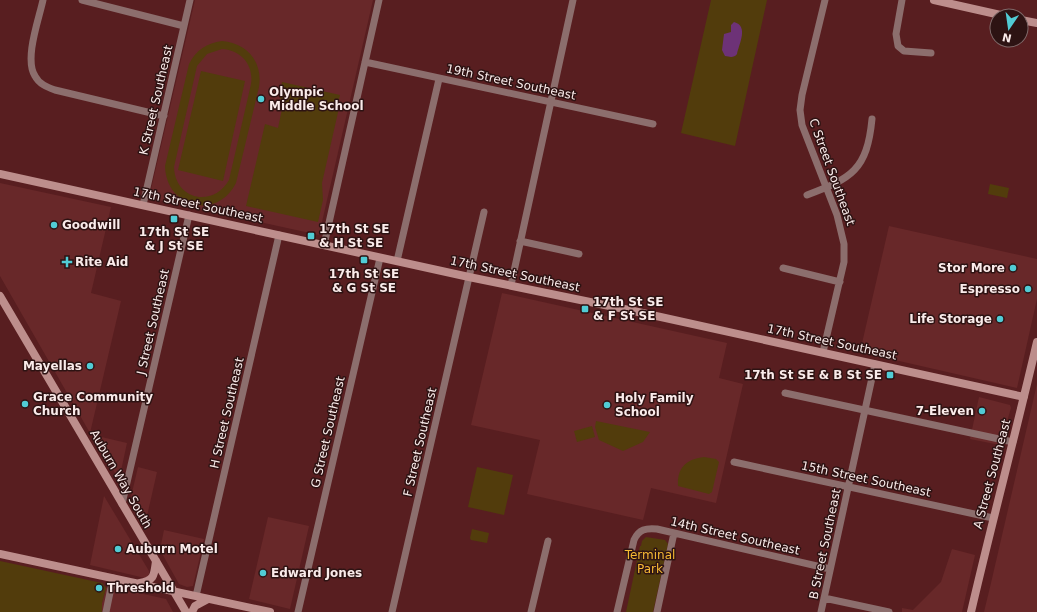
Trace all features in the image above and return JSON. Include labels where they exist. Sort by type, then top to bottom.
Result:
[{"type":"street","points":[[44,0],[32,45],[31,68],[34,76],[39,82],[50,88],[164,116]]},
{"type":"street","points":[[82,0],[184,26]]},
{"type":"street","name":"K Street Southeast","points":[[143,205],[190,0]]},
{"type":"street","points":[[324,245],[379,0]]},
{"type":"street","points":[[510,285],[573,0]]},
{"type":"street","name":"C Street Southeast","points":[[823,352],[844,262],[844,244],[840,225],[802,125],[800,110],[802,95],[825,0]]},
{"type":"street","points":[[902,0],[896,34],[898,46],[904,52],[931,53]]},
{"type":"street","points":[[934,0],[989,12]]},
{"type":"street","name":"19th Street Southeast","points":[[365,62],[653,124]]},
{"type":"street","points":[[397,262],[439,79]]},
{"type":"street","points":[[807,195],[844,179],[857,168],[861,163],[868,146],[872,119]]},
{"type":"street","name":"17th Street Southeast","points":[[0,174],[397,262],[629,310],[1024,397]]},
{"type":"street","name":"F Street Southeast","points":[[392,612],[484,212]]},
{"type":"street","name":"J Street Southeast","points":[[122,504],[189,215]]},
{"type":"street","name":"H Street Southeast","points":[[196,596],[279,235]]},
{"type":"street","points":[[520,241],[579,254]]},
{"type":"street","name":"G Street Southeast","points":[[298,612],[380,258]]},
{"type":"street","points":[[783,268],[840,282]]},
{"type":"street","name":"Auburn Way South","points":[[0,296],[186,612]]},
{"type":"street","name":"A Street Southeast","points":[[971,612],[993,518],[1014,442],[1037,342]]},
{"type":"street","name":"B Street Southeast","points":[[821,612],[875,364]]},
{"type":"street","points":[[785,393],[1014,442]]},
{"type":"street","name":"15th Street Southeast","points":[[734,462],[993,518]]},
{"type":"street","name":"14th Street Southeast","points":[[617,612],[630,554],[636,536],[644,529],[657,529],[830,569]]},
{"type":"street","points":[[658,612],[674,533]]},
{"type":"street","points":[[531,612],[548,541]]},
{"type":"street","points":[[0,554],[270,612]]},
{"type":"street","points":[[137,584],[146,582],[152,578],[156,561]]},
{"type":"street","points":[[106,612],[113,578]]},
{"type":"street","points":[[824,598],[889,612]]},
{"type":"street","points":[[192,612],[194,606],[208,599]]},
{"type":"shaded area","name":"Olympic Middle School","points":[[195,0],[373,0],[319,235],[149,198]]},
{"type":"shaded area","points":[[734,22],[739,24],[741,27],[741,41],[735,56],[725,56],[722,50],[724,34],[731,32],[731,25]]},
{"type":"shaded area","points":[[0,183],[111,207],[91,293],[121,301],[90,433],[0,276]]},
{"type":"shaded area","points":[[889,226],[1037,259],[1037,299],[1017,388],[860,352]]},
{"type":"shaded area","name":"Holy Family School","points":[[502,293],[727,343],[719,378],[743,384],[716,503],[651,488],[643,520],[527,494],[540,440],[471,425]]},
{"type":"shaded area","points":[[1037,384],[1037,612],[984,612],[991,583]]},
{"type":"shaded area","points":[[979,397],[1010,405],[1011,408],[1000,445],[970,439]]},
{"type":"shaded area","points":[[93,435],[127,443],[119,480]]},
{"type":"shaded area","points":[[138,467],[157,472],[145,525],[130,501]]},
{"type":"shaded area","points":[[104,496],[149,571],[149,575],[145,578],[90,565]]},
{"type":"shaded area","points":[[268,517],[309,526],[290,609],[249,599]]},
{"type":"shaded area","points":[[164,530],[204,539],[193,586],[187,587],[179,584],[160,550]]},
{"type":"shaded area","points":[[952,549],[975,555],[962,612],[902,612],[902,608],[913,610],[941,582]]},
{"type":"shaded area","points":[[106,588],[121,589],[166,599],[173,612],[102,612],[102,603]]},
{"type":"green space","points":[[711,0],[767,0],[735,146],[681,133]]},
{"type":"green space","points":[[222,41],[239,46],[251,55],[256,62],[260,78],[259,87],[236,183],[228,195],[217,202],[205,205],[194,204],[183,200],[174,192],[168,180],[165,166],[189,64],[202,48],[212,43]],"holes":[[[222,49],[235,52],[245,60],[250,71],[251,84],[229,180],[222,189],[214,194],[205,197],[196,196],[188,193],[181,187],[176,178],[174,167],[197,66],[207,54]]]},
{"type":"green space","points":[[201,71],[245,81],[223,181],[178,170]]},
{"type":"green space","points":[[282,82],[340,95],[337,108],[339,108],[322,183],[323,200],[318,222],[246,206],[265,124],[278,128],[282,109],[280,95]]},
{"type":"green space","points":[[990,184],[1009,188],[1007,198],[988,194]]},
{"type":"green space","points":[[596,421],[650,432],[643,442],[623,451],[599,440],[595,427]]},
{"type":"green space","points":[[592,426],[595,437],[577,442],[574,431]]},
{"type":"green space","points":[[704,457],[716,459],[719,462],[712,492],[709,494],[678,486],[679,474],[684,465],[698,458]]},
{"type":"green space","points":[[477,467],[513,475],[504,515],[468,507]]},
{"type":"green space","points":[[472,529],[489,533],[487,543],[471,540]]},
{"type":"green space","name":"Terminal Park","points":[[646,537],[665,540],[668,544],[653,612],[626,612],[640,546]]},
{"type":"green space","points":[[0,561],[102,583],[106,588],[102,603],[102,612],[0,612]]},
{"type":"place","name":"Olympic Middle School","points":[[261,99]]},
{"type":"place","name":"17th St SE & J St SE","points":[[174,219]]},
{"type":"place","name":"Goodwill","points":[[54,225]]},
{"type":"place","name":"17th St SE & H St SE","points":[[311,236]]},
{"type":"place","name":"17th St SE & G St SE","points":[[364,260]]},
{"type":"place","name":"Rite Aid","points":[[67,262]]},
{"type":"place","name":"Stor More","points":[[1013,268]]},
{"type":"place","name":"Espresso","points":[[1028,289]]},
{"type":"place","name":"17th St SE & F St SE","points":[[585,309]]},
{"type":"place","name":"Life Storage","points":[[1000,319]]},
{"type":"place","name":"Mayellas","points":[[90,366]]},
{"type":"place","name":"17th St SE & B St SE","points":[[890,375]]},
{"type":"place","name":"Grace Community Church","points":[[25,404]]},
{"type":"place","name":"Holy Family School","points":[[607,405]]},
{"type":"place","name":"7-Eleven","points":[[982,411]]},
{"type":"place","name":"Auburn Motel","points":[[118,549]]},
{"type":"place","name":"Edward Jones","points":[[263,573]]},
{"type":"place","name":"Threshold","points":[[99,588]]}]
